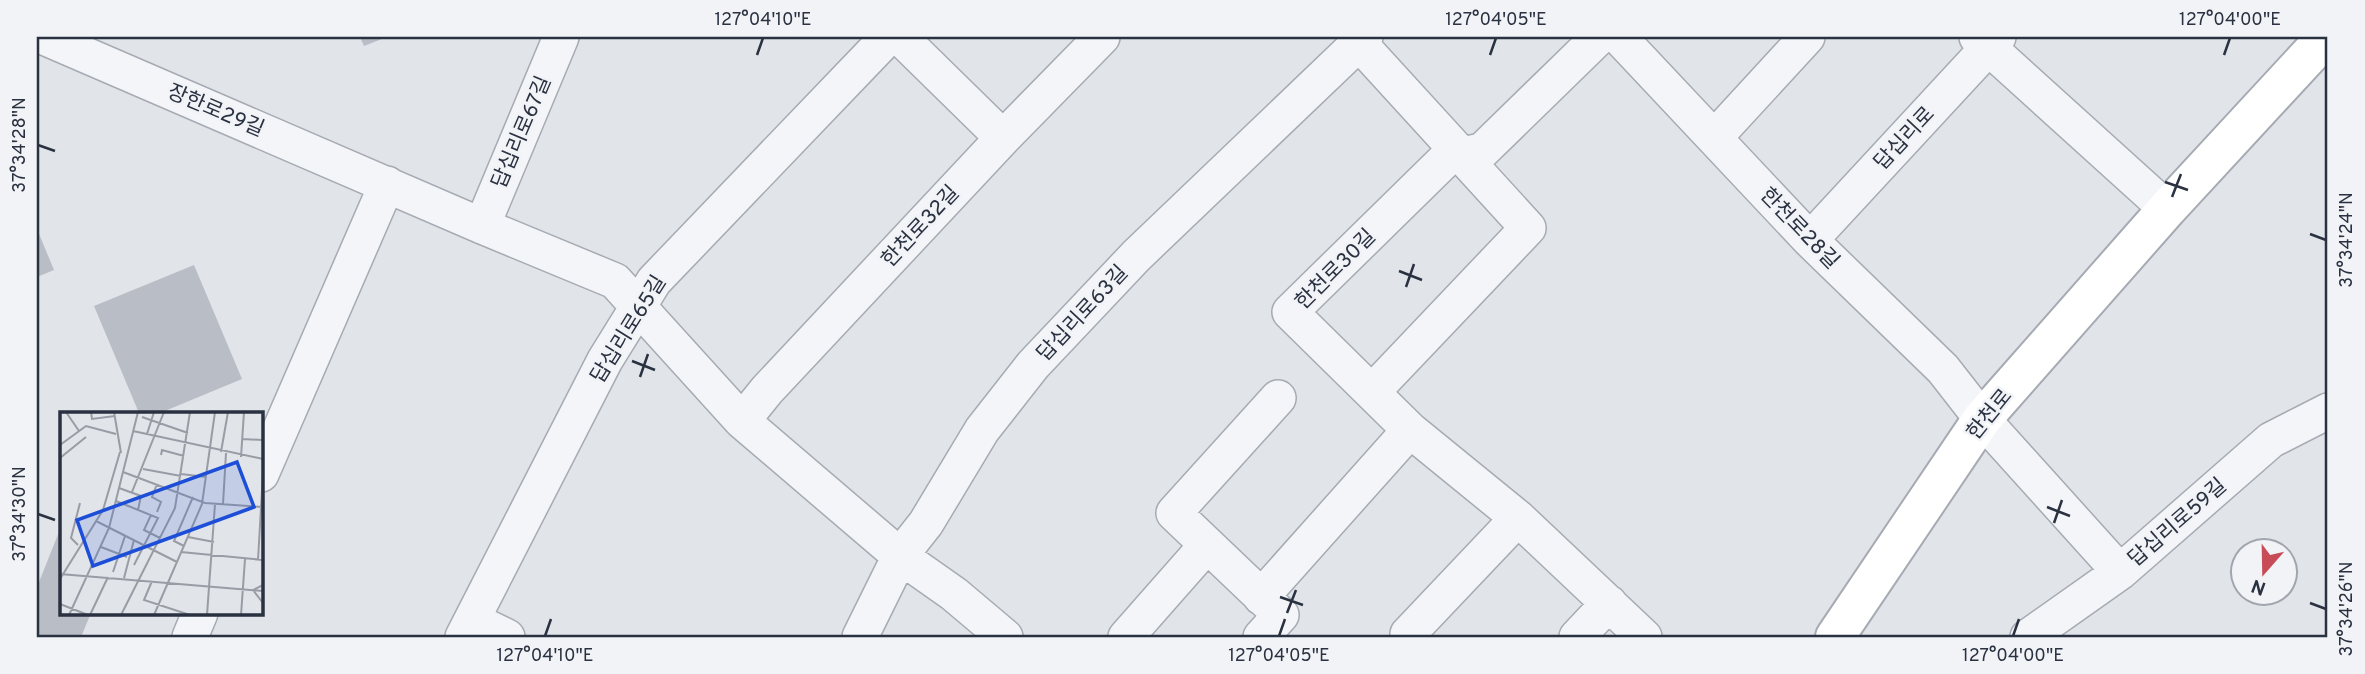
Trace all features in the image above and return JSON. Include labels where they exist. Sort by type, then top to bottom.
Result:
[{"type":"main road","name":"한천로","points":[[1835,637],[1982,419],[2167,209],[2326,37]]},
{"type":"street","name":"장한로29길","points":[[44,37],[615,281],[638,307]]},
{"type":"street","name":"답십리로67길","points":[[482,226],[561,37]]},
{"type":"street","name":"답십리로65길","points":[[468,629],[605,360],[654,281],[888,37]]},
{"type":"street","points":[[900,37],[1003,138]]},
{"type":"street","name":"한천로32길","points":[[742,421],[767,390],[1003,138],[1102,37]]},
{"type":"street","name":"한천로30길","points":[[1599,37],[1482,151],[1447,158],[1290,312],[1410,430],[1518,518],[1644,637]]},
{"type":"street","name":"한천로28길","points":[[1619,37],[1810,240],[1943,369],[1982,419],[2120,572]]},
{"type":"street","points":[[1714,138],[1807,37]]},
{"type":"street","points":[[1362,40],[1528,229],[1372,392]]},
{"type":"street","name":"답십리로63길","points":[[860,637],[900,556],[926,523],[982,430],[1033,365],[1136,256],[1362,40]]},
{"type":"street","points":[[1988,40],[2167,209]]},
{"type":"street","name":"답십리로","points":[[1810,240],[1988,40]]},
{"type":"street","points":[[262,472],[387,184]]},
{"type":"street","points":[[638,307],[742,421],[900,556],[954,594],[1005,637]]},
{"type":"street","points":[[1278,398],[1174,513],[1207,545],[1268,616],[1410,430]]},
{"type":"street","name":"답십리로59길","points":[[2028,637],[2120,572],[2271,440],[2328,411]]},
{"type":"street","points":[[1410,636],[1518,518]]},
{"type":"street","points":[[1126,637],[1207,545]]},
{"type":"street","points":[[1577,637],[1609,603]]},
{"type":"street","points":[[190,637],[200,614]]},
{"type":"street","points":[[468,629],[507,637]]},
{"type":"building","points":[[360,37],[387,37],[364,46]]},
{"type":"building","points":[[37,229],[54,270],[37,277]]},
{"type":"building","points":[[194,265],[242,379],[162,412],[139,412],[94,306]]},
{"type":"building","points":[[60,530],[60,614],[91,614],[81,637],[37,637],[37,587]]}]
